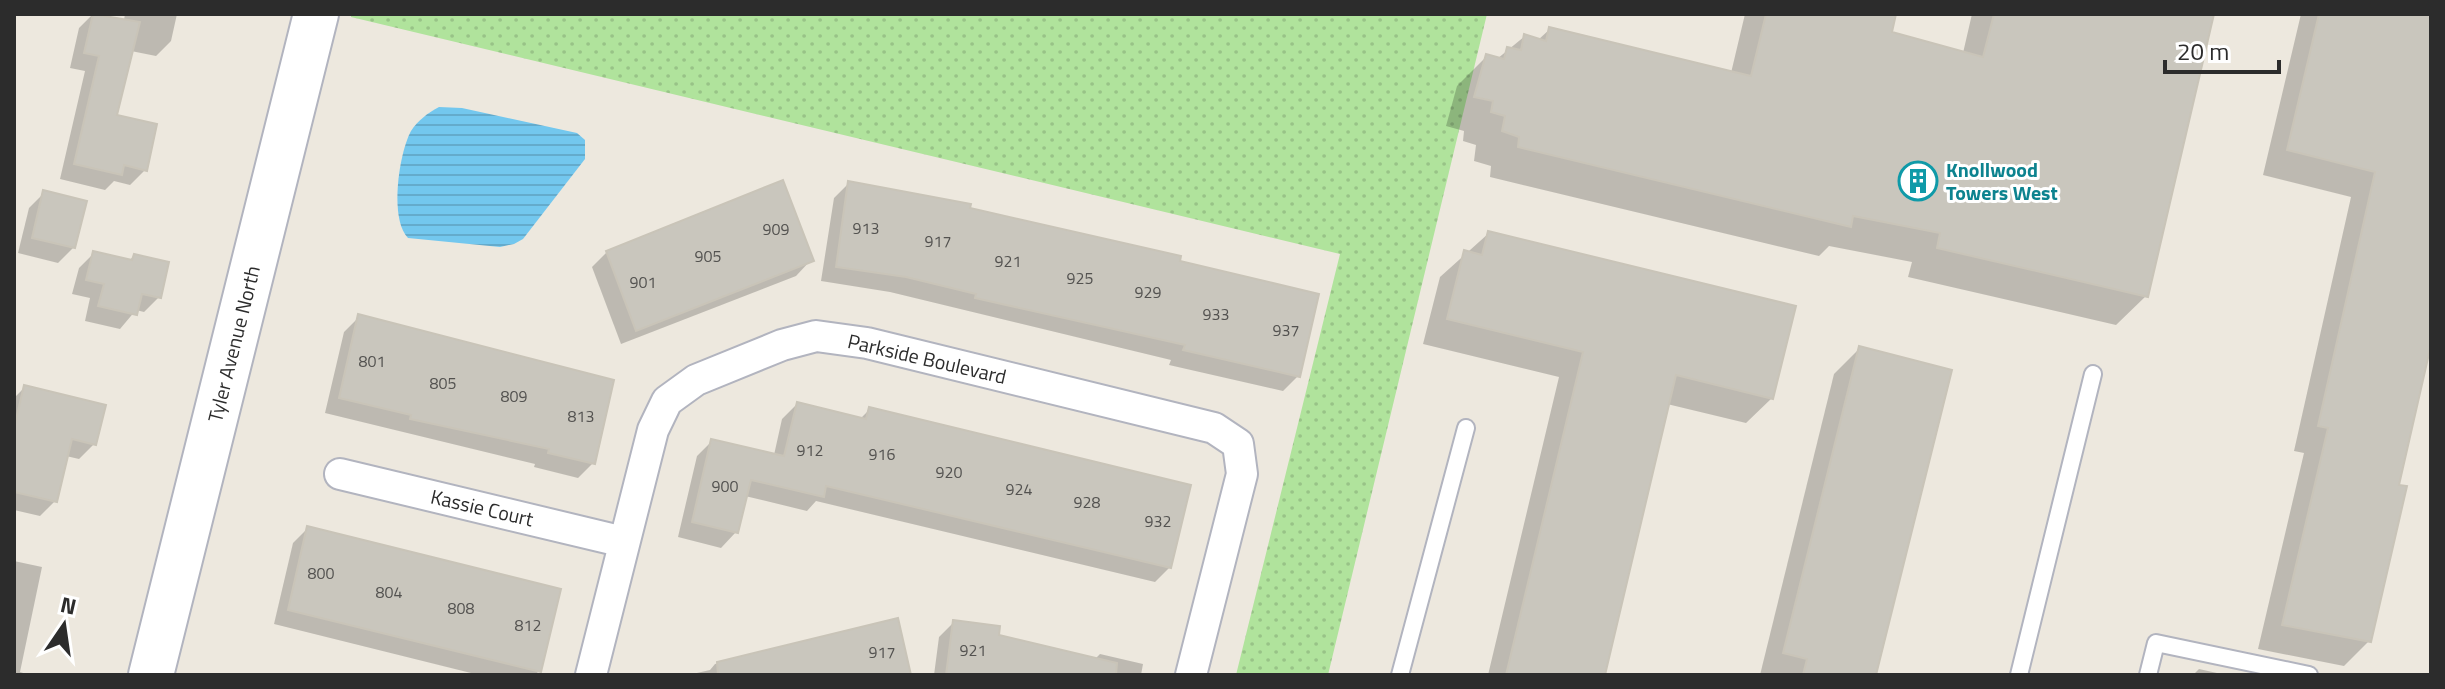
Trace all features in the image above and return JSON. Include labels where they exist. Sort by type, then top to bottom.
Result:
[{"type":"street","name":"Tyler Avenue North","points":[[151,675],[316,14]]},
{"type":"street","name":"Parkside Boulevard","points":[[591,675],[653,430],[667,401],[696,380],[782,345],[816,336],[867,343],[1214,428],[1238,444],[1242,474],[1191,675]]},
{"type":"street","name":"Kassie Court","points":[[340,474],[624,542]]},
{"type":"lane","points":[[2019,675],[2093,374]]},
{"type":"lane","points":[[1400,675],[1466,428]]},
{"type":"lane","points":[[2148,675],[2156,643],[2309,675]]},
{"type":"green space","points":[[351,14],[1487,14],[1328,675],[1236,675],[1340,254],[351,17]]},
{"type":"water","points":[[439,107],[462,108],[577,133],[585,140],[585,159],[523,239],[500,247],[408,238],[402,229],[397,202],[403,154],[414,127]]},
{"type":"building","points":[[93,14],[140,22],[117,115],[157,124],[147,171],[124,165],[122,175],[74,164],[99,56],[84,53]]},
{"type":"building","name":"Knollwood Towers West","points":[[1766,14],[1896,14],[1892,32],[1983,57],[1994,14],[2214,14],[2148,297],[1937,248],[1940,233],[1853,216],[1851,227],[1518,147],[1519,137],[1502,131],[1505,116],[1491,112],[1493,101],[1474,97],[1486,54],[1504,59],[1507,47],[1521,50],[1524,34],[1546,41],[1549,27],[1751,76]]},
{"type":"building","points":[[2319,14],[2431,14],[2431,345],[2399,485],[2407,486],[2371,642],[2282,625],[2328,428],[2318,426],[2375,172],[2287,150]]},
{"type":"building","points":[[783,180],[814,261],[636,331],[606,251]]},
{"type":"building","points":[[848,181],[971,204],[970,208],[1181,256],[1180,261],[1319,294],[1300,377],[1183,350],[1185,345],[975,298],[976,294],[906,277],[836,267]]},
{"type":"building","points":[[43,190],[87,201],[75,248],[32,238]]},
{"type":"building","points":[[1488,231],[1796,306],[1773,399],[1676,375],[1605,675],[1506,675],[1583,352],[1447,319],[1464,250],[1482,255]]},
{"type":"building","points":[[93,251],[132,260],[134,254],[169,262],[161,298],[142,294],[137,315],[98,306],[104,284],[86,280]]},
{"type":"building","points":[[358,314],[614,380],[595,464],[548,453],[549,449],[410,419],[411,415],[339,398]]},
{"type":"building","points":[[1859,346],[1952,370],[1876,675],[1803,675],[1807,659],[1783,653]]},
{"type":"building","points":[[24,385],[106,405],[96,445],[72,439],[57,502],[14,492],[14,428]]},
{"type":"building","points":[[797,402],[866,419],[869,407],[1191,485],[1171,568],[826,486],[824,497],[751,480],[738,533],[692,522],[711,439],[784,456]]},
{"type":"building","points":[[307,526],[561,589],[541,672],[288,610]]},
{"type":"building","points":[[898,618],[911,675],[718,675],[717,662]]},
{"type":"building","points":[[953,620],[1000,626],[999,635],[1117,663],[1116,675],[946,675]]},
{"type":"place","name":"Knollwood Towers West","points":[[1918,181]]}]
